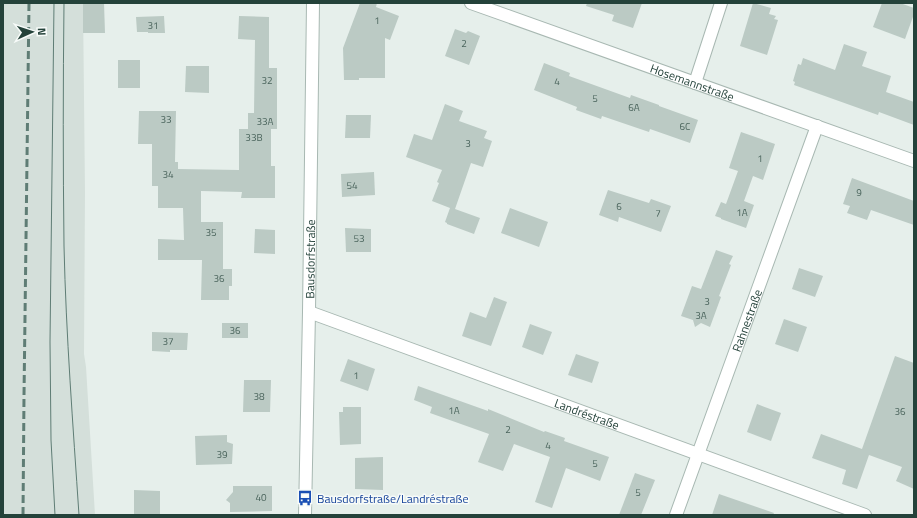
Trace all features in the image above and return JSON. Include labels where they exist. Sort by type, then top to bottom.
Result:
[{"type":"street","name":"Bausdorfstraße","points":[[305,515],[313,3]]},
{"type":"street","name":"Hosemannstraße","points":[[471,3],[914,161]]},
{"type":"street","points":[[695,83],[721,3]]},
{"type":"street","name":"Rahnestraße","points":[[676,515],[816,126]]},
{"type":"street","name":"Landréstraße","points":[[309,312],[865,515]]},
{"type":"shaded area","points":[[3,3],[83,3],[85,193],[84,354],[95,515],[3,515]]},
{"type":"building","points":[[83,3],[104,3],[105,33],[83,33]]},
{"type":"building","points":[[360,3],[377,3],[376,7],[399,16],[390,40],[385,38],[385,78],[359,78],[359,80],[344,80],[343,48]]},
{"type":"building","points":[[587,3],[642,3],[633,28],[612,21],[614,15],[586,6]]},
{"type":"building","points":[[753,3],[771,8],[769,14],[776,16],[774,19],[778,20],[767,55],[740,46]]},
{"type":"building","points":[[882,3],[900,3],[914,8],[914,14],[905,39],[873,27]]},
{"type":"building","points":[[164,16],[165,33],[137,32],[136,17]]},
{"type":"building","points":[[239,16],[269,17],[269,68],[277,68],[277,129],[271,129],[271,166],[275,166],[275,198],[241,198],[242,192],[201,191],[201,222],[223,222],[223,269],[232,269],[232,286],[229,286],[229,300],[201,300],[202,260],[158,260],[158,239],[184,240],[183,208],[158,208],[158,186],[152,186],[152,144],[138,144],[139,111],[176,111],[175,162],[178,162],[178,169],[239,170],[239,129],[248,129],[248,113],[254,113],[255,40],[238,39]]},
{"type":"building","points":[[455,29],[466,33],[468,31],[480,36],[469,65],[445,56]]},
{"type":"building","points":[[844,44],[867,52],[862,66],[891,76],[886,92],[914,102],[914,125],[879,112],[878,115],[794,85],[795,82],[793,81],[798,64],[801,65],[803,58],[835,70]]},
{"type":"building","points":[[118,60],[140,60],[140,88],[118,88]]},
{"type":"building","points":[[544,63],[570,73],[569,76],[630,98],[631,95],[698,120],[690,143],[650,129],[649,132],[602,116],[601,119],[576,110],[577,107],[534,90]]},
{"type":"building","points":[[186,66],[209,66],[209,93],[185,92]]},
{"type":"building","points":[[445,104],[463,111],[459,121],[487,131],[484,138],[492,141],[483,167],[471,163],[455,209],[480,218],[474,234],[447,224],[445,222],[450,208],[432,201],[442,170],[406,157],[414,134],[432,140]]},
{"type":"building","points":[[346,115],[371,115],[370,138],[345,138]]},
{"type":"building","points":[[741,132],[775,144],[763,180],[753,176],[744,201],[754,205],[746,228],[715,216],[721,202],[726,204],[738,171],[729,168]]},
{"type":"building","points":[[374,172],[375,195],[342,197],[341,174]]},
{"type":"building","points":[[852,178],[914,201],[914,225],[871,210],[867,220],[847,213],[850,206],[843,204]]},
{"type":"building","points":[[608,190],[649,203],[651,199],[671,206],[661,232],[619,217],[618,222],[599,215]]},
{"type":"building","points":[[510,208],[548,222],[539,247],[501,233]]},
{"type":"building","points":[[345,228],[371,229],[371,252],[346,252]]},
{"type":"building","points":[[255,229],[275,230],[275,254],[254,253]]},
{"type":"building","points":[[716,250],[733,256],[729,264],[731,265],[719,296],[721,297],[710,327],[701,323],[695,327],[693,320],[681,316],[692,286],[701,289]]},
{"type":"building","points":[[799,268],[823,276],[815,297],[792,289]]},
{"type":"building","points":[[494,297],[507,302],[491,346],[462,336],[470,312],[486,318]]},
{"type":"building","points":[[784,319],[807,327],[798,352],[775,344]]},
{"type":"building","points":[[222,323],[248,323],[248,338],[222,338]]},
{"type":"building","points":[[530,324],[552,332],[543,355],[522,347]]},
{"type":"building","points":[[152,332],[188,333],[187,350],[170,350],[170,352],[152,351]]},
{"type":"building","points":[[576,354],[599,362],[592,383],[568,375]]},
{"type":"building","points":[[895,356],[914,363],[914,489],[896,481],[902,467],[869,455],[857,489],[842,484],[846,470],[812,458],[821,434],[862,449]]},
{"type":"building","points":[[348,359],[375,369],[368,391],[340,381]]},
{"type":"building","points":[[244,380],[271,380],[270,412],[243,412]]},
{"type":"building","points":[[418,386],[488,411],[488,409],[544,432],[545,431],[565,438],[564,441],[609,457],[600,481],[566,468],[552,508],[535,502],[550,457],[514,444],[503,471],[478,462],[489,434],[430,413],[432,407],[414,400]]},
{"type":"building","points":[[757,404],[781,413],[771,441],[747,432]]},
{"type":"building","points":[[343,407],[361,407],[361,444],[340,445],[339,412],[343,412]]},
{"type":"building","points":[[227,435],[227,442],[233,444],[232,464],[196,465],[195,436]]},
{"type":"building","points":[[383,457],[383,490],[355,489],[355,458]]},
{"type":"building","points":[[635,473],[655,480],[641,515],[619,515]]},
{"type":"building","points":[[233,486],[272,486],[272,511],[230,512],[230,503],[226,500],[233,492]]},
{"type":"building","points":[[134,490],[160,491],[160,515],[134,515]]},
{"type":"building","points":[[719,494],[774,513],[773,515],[712,515]]},
{"type":"tram line","points":[[54,3],[50,342],[51,440],[55,515]]},
{"type":"tram line","points":[[64,3],[64,246],[66,313],[79,515]]},
{"type":"railway","points":[[23,515],[29,3]]},
{"type":"place","name":"Bausdorfstraße/Landréstraße","points":[[305,498]]}]
